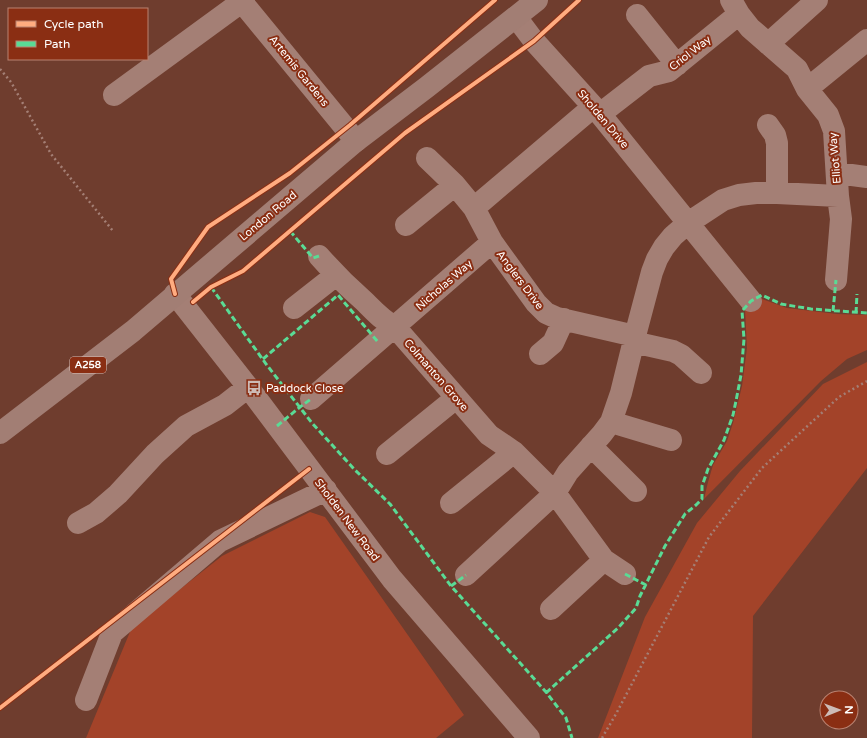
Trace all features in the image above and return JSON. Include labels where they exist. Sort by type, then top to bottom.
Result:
[{"type":"main road","name":"London Road","points":[[0,433],[133,331],[356,141],[537,0]]},
{"type":"street","points":[[768,44],[817,0]]},
{"type":"street","name":"Artemis Gardens","points":[[114,95],[243,1],[356,141]]},
{"type":"street","name":"Elliot Way","points":[[688,222],[723,200],[744,194],[777,193],[838,196],[834,131],[828,114],[807,89],[796,69],[750,28],[735,7]]},
{"type":"street","name":"Criol Way","points":[[596,111],[649,76],[669,71],[735,7]]},
{"type":"street","points":[[637,15],[677,64]]},
{"type":"street","name":"Sholden Drive","points":[[516,17],[688,222],[751,301]]},
{"type":"street","points":[[807,89],[867,40]]},
{"type":"street","points":[[474,208],[596,111]]},
{"type":"street","points":[[768,125],[775,135],[777,143],[777,193]]},
{"type":"street","name":"Anglers Drive","points":[[426,158],[455,185],[474,208],[492,242],[536,304],[546,313],[673,351],[681,355],[701,373]]},
{"type":"street","points":[[837,173],[867,177]]},
{"type":"street","points":[[406,226],[455,185]]},
{"type":"street","points":[[836,280],[841,219],[838,196]]},
{"type":"street","points":[[466,575],[555,493],[568,472],[611,422],[621,392],[652,272],[657,259],[673,236],[688,222]]},
{"type":"street","name":"Nicholas Way","points":[[311,399],[492,242]]},
{"type":"street","name":"Colmanton Grove","points":[[319,256],[336,276],[386,322],[395,327],[489,435],[514,452],[555,493],[604,560],[625,574]]},
{"type":"street","points":[[294,308],[336,276]]},
{"type":"street","name":"Sholden New Road","points":[[175,294],[248,387],[392,579],[529,738]]},
{"type":"street","points":[[540,354],[552,343],[564,319]]},
{"type":"street","points":[[93,521],[155,454],[186,426],[224,406],[248,387]]},
{"type":"street","points":[[387,454],[456,398]]},
{"type":"street","points":[[611,422],[671,440]]},
{"type":"street","points":[[591,446],[636,491]]},
{"type":"street","points":[[451,503],[514,452]]},
{"type":"street","points":[[86,700],[112,632],[220,541],[326,490]]},
{"type":"street","points":[[551,609],[604,560]]},
{"type":"path","points":[[0,69],[11,82],[51,154],[113,231]]},
{"type":"path","points":[[602,738],[709,537],[762,468],[839,397],[867,381]]},
{"type":"shaded area","points":[[759,298],[787,308],[837,314],[867,315],[867,350],[847,359],[821,381],[704,499],[713,465],[727,441],[742,386],[747,348],[745,309]]},
{"type":"shaded area","points":[[867,362],[867,468],[753,616],[752,738],[598,738],[645,617],[697,523],[740,471],[823,384]]},
{"type":"shaded area","points":[[310,512],[325,517],[464,715],[436,738],[86,738],[132,627],[222,556]]},
{"type":"marked path","points":[[290,231],[313,258],[319,256]]},
{"type":"marked path","points":[[833,311],[836,280]]},
{"type":"marked path","points":[[211,287],[266,364],[312,423],[354,469],[390,504],[451,586],[546,692],[566,718],[572,738]]},
{"type":"marked path","points":[[856,313],[857,294]]},
{"type":"marked path","points":[[263,359],[338,295],[378,342]]},
{"type":"marked path","points":[[546,693],[618,628],[636,608],[640,596],[665,546],[685,514],[702,499],[702,486],[708,469],[724,440],[733,415],[736,401],[741,375],[744,339],[742,311],[751,301],[762,295],[781,304],[811,309],[867,313]]},
{"type":"marked path","points":[[277,426],[311,399]]},
{"type":"marked path","points":[[625,574],[646,585]]},
{"type":"marked path","points":[[451,586],[466,575]]},
{"type":"cycle path","points":[[175,294],[171,279],[208,227],[290,173],[350,125],[495,0]]},
{"type":"cycle path","points":[[193,302],[211,287],[243,271],[405,133],[534,41],[579,0]]},
{"type":"cycle path","points":[[0,708],[309,469]]},
{"type":"place","name":"Paddock Close","points":[[254,388]]}]
